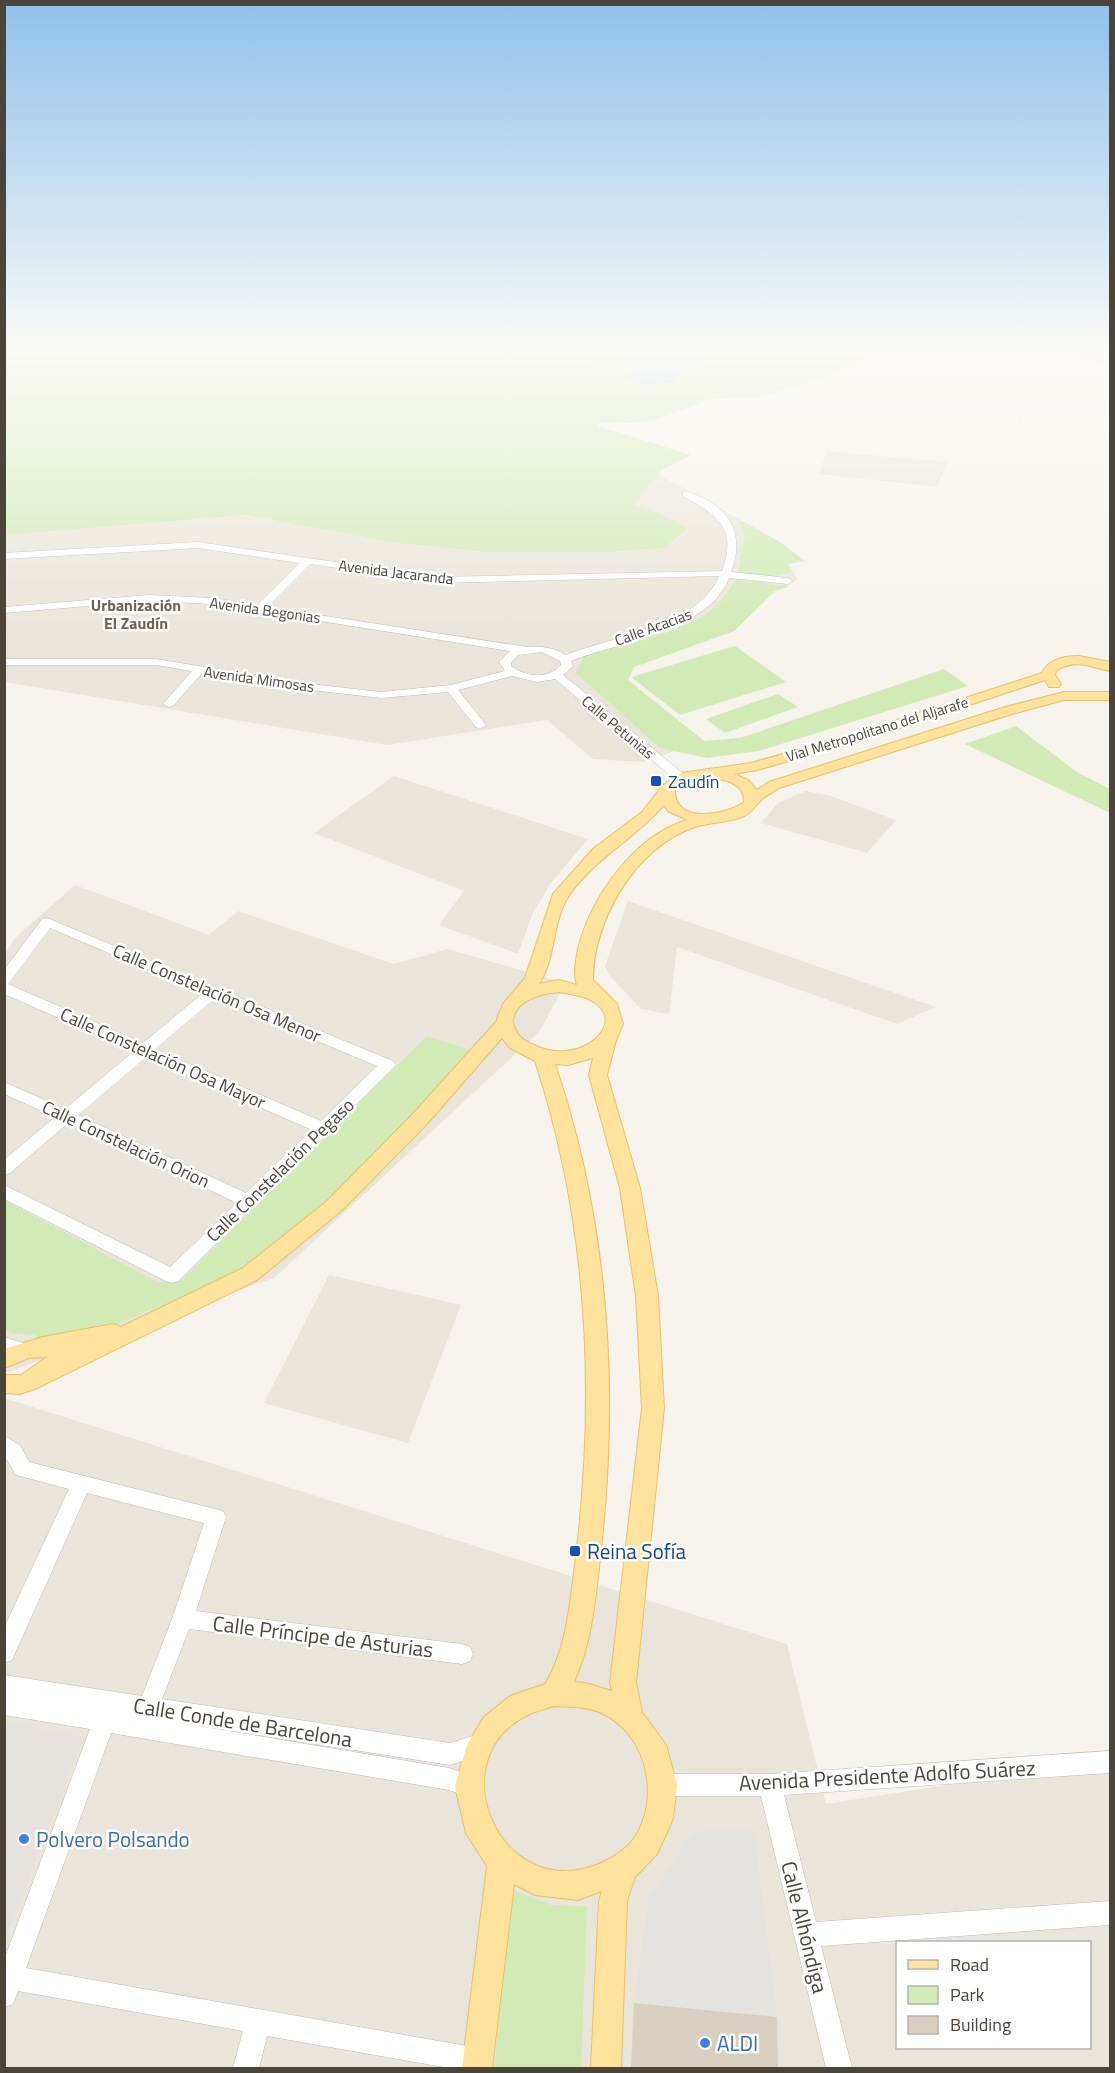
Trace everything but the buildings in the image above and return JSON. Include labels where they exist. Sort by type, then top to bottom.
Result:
[{"type":"main road","name":"Vial Metropolitano del Aljarafe","points":[[681,778],[752,767],[862,736],[1048,675],[1055,665],[1062,662],[1110,661]]},
{"type":"main road","name":"Vial Metropolitano del Aljarafe","points":[[1095,662],[1110,667]]},
{"type":"main road","name":"Vial Metropolitano del Aljarafe","points":[[1048,675],[1057,687],[1080,696]]},
{"type":"main road","name":"Vial Metropolitano del Aljarafe","points":[[630,1717],[623,1683],[653,1408],[647,1296],[630,1188],[598,1075],[599,1065],[615,1030],[615,1015],[603,999],[584,982],[582,965],[590,929],[609,895],[633,866],[663,837],[689,824],[734,817],[744,811],[761,791],[776,784],[884,752],[981,718],[1046,700],[1080,696],[1110,696]]},
{"type":"main road","name":"Vial Metropolitano del Aljarafe","points":[[704,773],[735,778],[751,791],[752,800]]},
{"type":"main road","points":[[608,1042],[583,1056],[557,1059],[543,1057],[525,1051],[512,1041],[504,1024],[505,1016],[512,1004],[533,980],[559,897],[599,852],[647,815],[675,781],[681,778]]},
{"type":"main road","name":"Vial Metropolitano del Aljarafe","points":[[667,792],[668,801],[674,808],[696,818],[711,820]]},
{"type":"main road","points":[[512,1004],[531,992],[560,986],[578,988],[603,999]]},
{"type":"main road","points":[[11,1388],[250,1274],[334,1206],[419,1120],[504,1024]]},
{"type":"main road","points":[[478,1054],[512,1041]]},
{"type":"main road","points":[[543,1057],[568,1140],[586,1225],[596,1326],[593,1524],[576,1644],[564,1679],[554,1694]]},
{"type":"main road","points":[[18,1350],[137,1328]]},
{"type":"main road","points":[[18,1350],[56,1349],[59,1359],[46,1373]]},
{"type":"main road","name":"Vial Metropolitano del Aljarafe","points":[[554,1694],[585,1695],[609,1703],[630,1717],[656,1754],[663,1785],[659,1818],[647,1844],[623,1869],[578,1886],[536,1881],[502,1862],[480,1833],[469,1786],[480,1745],[493,1726],[519,1705],[554,1694]]},
{"type":"main road","points":[[478,2065],[502,1862]]},
{"type":"main road","name":"Vial Metropolitano del Aljarafe","points":[[606,2068],[613,1901],[623,1869]]},
{"type":"street","name":"Calle Acacias","points":[[565,659],[692,615],[718,592],[727,575],[734,545],[731,527],[716,510],[686,494]]},
{"type":"street","name":"Avenida Jacaranda","points":[[4,556],[198,545],[439,580],[727,575],[788,581]]},
{"type":"street","points":[[260,608],[308,561]]},
{"type":"street","name":"Avenida Begonias","points":[[4,610],[148,598],[212,601],[524,650],[552,651],[565,659]]},
{"type":"street","points":[[524,650],[509,657],[505,662],[506,667],[512,673],[530,678],[556,675],[567,666],[565,659]]},
{"type":"street","name":"Avenida Mimosas","points":[[4,662],[156,662],[381,695],[451,688],[512,673]]},
{"type":"street","points":[[169,704],[199,670]]},
{"type":"street","name":"Calle Petunias","points":[[556,675],[681,778]]},
{"type":"street","points":[[451,688],[480,725]]},
{"type":"street","name":"Calle Constelación Osa Menor","points":[[4,981],[46,922],[388,1065]]},
{"type":"street","name":"Calle Constelación Osa Mayor","points":[[4,988],[321,1128]]},
{"type":"street","points":[[4,1169],[213,992]]},
{"type":"street","name":"Calle Constelación Pegaso","points":[[4,1191],[172,1276],[388,1065]]},
{"type":"street","name":"Calle Constelación Orion","points":[[4,1086],[248,1201]]},
{"type":"street","points":[[4,1444],[13,1451],[23,1469],[216,1517],[183,1619],[148,1708]]},
{"type":"street","points":[[4,1653],[81,1484]]},
{"type":"street","name":"Calle Príncipe de Asturias","points":[[183,1619],[462,1654]]},
{"type":"street","name":"Calle Conde de Barcelona","points":[[4,1685],[450,1754],[480,1745]]},
{"type":"street","name":"Calle Conde de Barcelona","points":[[4,1704],[449,1779],[469,1786]]},
{"type":"street","points":[[104,1721],[7,1983],[258,2022],[478,2065]]},
{"type":"street","name":"Avenida Presidente Adolfo Suárez","points":[[663,1785],[770,1785],[1110,1762]]},
{"type":"street","name":"Calle Alhóndiga","points":[[770,1785],[839,2068]]},
{"type":"street","points":[[807,1935],[1110,1913]]},
{"type":"street","points":[[246,2068],[258,2022]]},
{"type":"shaded area","points":[[827,451],[946,462],[938,487],[819,474]]},
{"type":"shaded area","points":[[658,474],[780,542],[805,561],[788,564],[798,580],[775,591],[734,631],[633,667],[628,681],[704,741],[643,762],[593,759],[547,720],[387,745],[5,682],[4,535],[245,515],[397,543],[486,552],[610,552],[665,548],[663,515],[632,506]]},
{"type":"shaded area","points":[[394,776],[588,839],[550,884],[532,915],[518,954],[439,925],[464,891],[314,833]]},
{"type":"shaded area","points":[[806,791],[831,796],[896,820],[867,853],[761,823],[778,803]]},
{"type":"shaded area","points":[[75,885],[209,935],[238,911],[394,964],[447,949],[566,983],[539,1032],[274,1278],[5,1373],[5,954],[15,938]]},
{"type":"shaded area","points":[[628,901],[936,1007],[897,1024],[677,947],[669,1014],[641,1009],[609,975],[605,966]]},
{"type":"shaded area","points":[[329,1275],[461,1305],[408,1443],[264,1403]]},
{"type":"shaded area","points":[[4,1398],[787,1644],[826,1804],[1110,1759],[1110,2068],[5,2068]]},
{"type":"shaded area","name":"Polvero Polsando","points":[[4,1722],[84,1737],[5,1941]]},
{"type":"shaded area","points":[[754,1830],[777,2017],[634,2003],[649,1897],[694,1831]]},
{"type":"green space","points":[[5,447],[665,447],[691,455],[662,470],[633,505],[663,515],[687,528],[665,548],[610,552],[486,552],[397,543],[245,515],[5,535]]},
{"type":"green space","points":[[738,519],[780,542],[805,561],[788,564],[793,572],[768,577],[738,574],[745,534]]},
{"type":"green space","points":[[736,580],[790,586],[775,591],[734,631],[634,667],[628,680],[704,741],[740,738],[944,669],[968,686],[759,751],[707,758],[660,748],[576,673],[584,656],[664,634],[694,622],[714,608]]},
{"type":"green space","points":[[735,646],[786,682],[680,715],[631,677]]},
{"type":"green space","points":[[778,694],[798,707],[725,733],[706,719]]},
{"type":"green space","points":[[1016,726],[1077,772],[1110,789],[1110,813],[965,744]]},
{"type":"green space","points":[[427,1036],[474,1051],[362,1171],[292,1234],[218,1282],[62,1347],[34,1335],[12,1333],[5,1329],[4,1200],[159,1283],[182,1280]]},
{"type":"green space","points":[[511,1889],[551,1905],[587,1906],[581,2068],[494,2068]]},
{"type":"place","name":"Zaudín","points":[[656,781]]},
{"type":"place","name":"Reina Sofía","points":[[575,1551]]},
{"type":"place","name":"Polvero Polsando","points":[[24,1839]]},
{"type":"place","name":"ALDI","points":[[705,2043]]},
{"type":"district","name":"Urbanización El Zaudín","points":[[136,614]]}]
